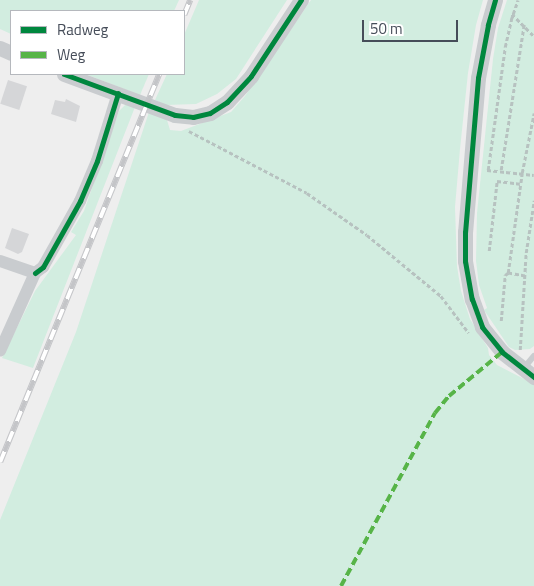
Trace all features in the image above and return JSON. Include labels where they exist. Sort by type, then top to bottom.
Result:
[{"type":"street","points":[[67,75],[167,113],[184,117],[201,116],[227,102],[251,76],[301,0]]},
{"type":"street","points":[[495,0],[481,59],[470,168],[465,232],[465,261],[470,292],[482,327],[491,341],[525,371]]},
{"type":"street","points":[[0,351],[35,273],[42,267],[80,201],[97,161],[118,93]]},
{"type":"street","points":[[0,261],[35,273]]},
{"type":"lane","points":[[525,371],[534,356]]},
{"type":"path","points":[[488,170],[505,47],[512,14],[518,0]]},
{"type":"path","points":[[512,14],[534,36]]},
{"type":"path","points":[[501,170],[524,26]]},
{"type":"path","points":[[167,113],[175,124],[307,192],[367,235],[440,296],[470,336]]},
{"type":"path","points":[[501,321],[505,275],[508,274],[520,184],[534,113]]},
{"type":"path","points":[[470,168],[534,175]]},
{"type":"path","points":[[489,251],[497,182],[520,184]]},
{"type":"path","points":[[525,371],[525,276],[534,201]]},
{"type":"path","points":[[508,274],[525,276]]},
{"type":"green space","points":[[0,0],[179,0],[174,10],[10,10],[10,34],[0,29]]},
{"type":"green space","points":[[199,0],[287,0],[236,79],[217,94],[196,104],[166,105],[155,100],[167,75],[185,75],[185,33]]},
{"type":"green space","points":[[311,0],[483,0],[476,25],[468,73],[460,149],[455,207],[457,266],[461,291],[470,319],[488,348],[489,355],[497,365],[534,384],[534,586],[0,586],[0,520],[76,332],[149,112],[167,120],[170,130],[181,131],[231,112],[245,96]]},
{"type":"green space","points":[[507,0],[534,0],[534,346],[530,349],[515,350],[509,347],[484,310],[487,308],[479,285],[476,261],[477,213],[493,59],[498,28]]},
{"type":"green space","points":[[88,75],[149,75],[140,95]]},
{"type":"green space","points":[[126,104],[135,107],[33,368],[2,358],[35,291],[76,235],[71,232],[84,211],[119,111]]},
{"type":"building","points":[[8,80],[27,86],[19,110],[0,104]]},
{"type":"building","points":[[66,99],[80,106],[76,122],[51,114],[55,100],[65,102]]},
{"type":"building","points":[[12,228],[29,234],[22,252],[18,254],[5,248]]},
{"type":"railway","points":[[185,12],[190,0]]},
{"type":"railway","points":[[0,462],[159,75]]},
{"type":"marked path","points":[[341,586],[435,413],[449,396],[502,352]]},
{"type":"cycle path","points":[[67,75],[175,115],[193,117],[210,113],[227,102],[251,76],[301,0]]},
{"type":"cycle path","points":[[495,0],[488,25],[478,78],[465,232],[465,261],[472,299],[482,327],[502,352],[534,377]]},
{"type":"cycle path","points":[[35,273],[43,267],[80,201],[97,161],[118,93]]}]
